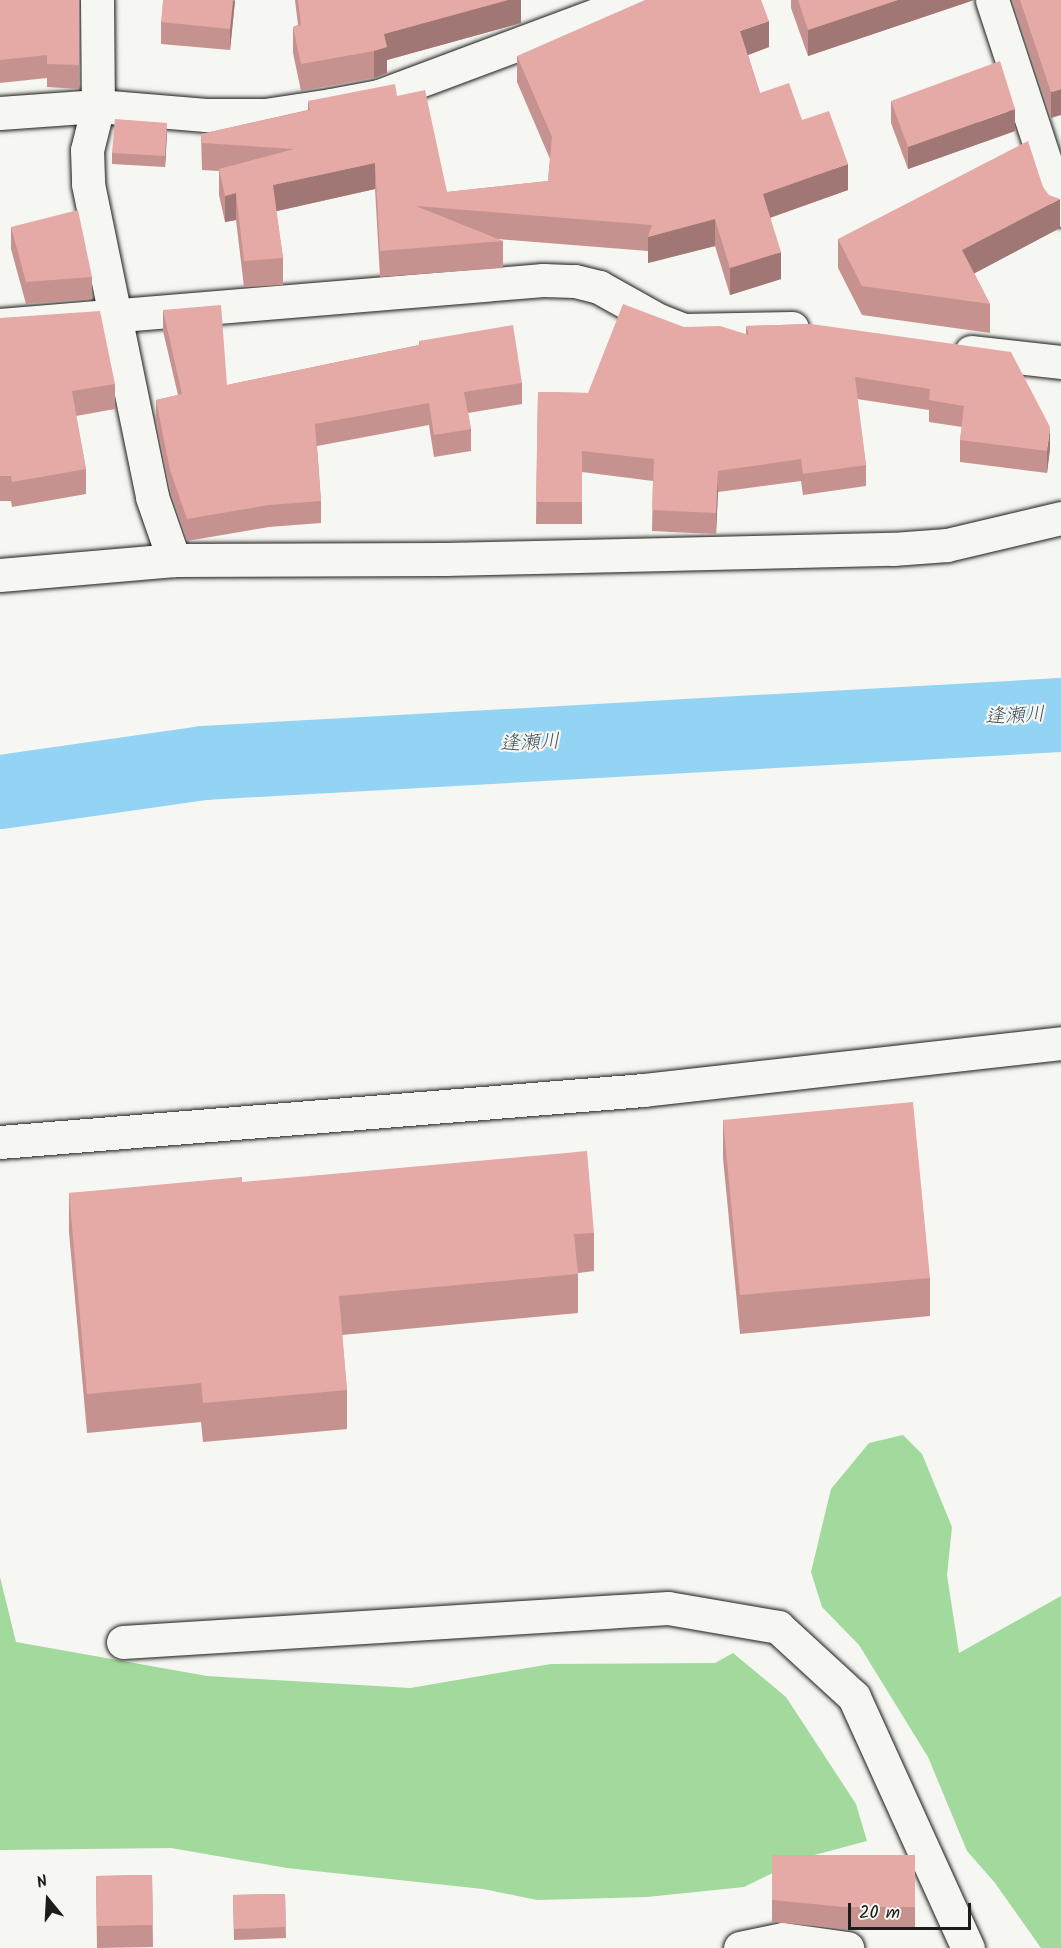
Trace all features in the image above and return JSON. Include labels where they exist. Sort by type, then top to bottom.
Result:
[{"type":"street","points":[[97,0],[98,106],[87,150],[88,184],[152,497],[174,560]]},
{"type":"street","points":[[0,113],[98,106],[206,115],[265,115],[379,96],[636,0]]},
{"type":"street","points":[[992,0],[1061,210]]},
{"type":"street","points":[[0,326],[115,315],[575,281],[599,287],[658,320],[684,330],[821,328]]},
{"type":"street","points":[[941,346],[1061,362]]},
{"type":"street","points":[[0,575],[174,560],[445,559],[893,549],[947,545],[1061,518]]},
{"type":"street","points":[[0,1142],[643,1090],[1061,1043]]},
{"type":"street","points":[[123,1642],[668,1608],[778,1628],[854,1697],[968,1948]]},
{"type":"street","points":[[740,1948],[783,1939],[847,1948]]},
{"type":"green space","points":[[903,1435],[922,1454],[952,1527],[947,1575],[959,1653],[1061,1596],[1061,1948],[1041,1948],[995,1883],[967,1851],[928,1757],[859,1645],[822,1607],[811,1572],[831,1489],[869,1443]]},
{"type":"green space","points":[[0,1577],[16,1642],[207,1676],[410,1688],[551,1664],[715,1663],[733,1653],[786,1697],[856,1804],[867,1841],[803,1858],[744,1887],[647,1897],[537,1900],[483,1889],[287,1868],[171,1848],[0,1850]]},
{"type":"building","points":[[0,0],[79,0],[79,65],[47,64],[47,55],[0,60]]},
{"type":"building","points":[[163,0],[233,0],[230,29],[161,22]]},
{"type":"building","points":[[298,0],[508,0],[384,34],[387,47],[301,64],[293,27],[301,25]]},
{"type":"building","points":[[645,0],[761,0],[769,21],[740,31],[760,93],[789,83],[802,120],[829,111],[848,164],[763,194],[781,252],[730,268],[715,219],[648,237],[652,225],[416,206],[503,241],[380,251],[375,163],[273,185],[283,258],[244,261],[236,193],[225,196],[219,169],[294,149],[202,143],[201,134],[310,110],[308,101],[395,84],[397,96],[425,90],[447,192],[548,181],[552,137],[517,56]]},
{"type":"building","points":[[798,0],[898,0],[808,30]]},
{"type":"building","points":[[1020,0],[1061,0],[1061,89],[1051,92]]},
{"type":"building","points":[[1000,61],[1015,109],[908,147],[891,101]]},
{"type":"building","points":[[115,119],[167,123],[165,156],[112,153]]},
{"type":"building","points":[[1028,141],[1043,187],[1049,195],[1060,199],[962,250],[990,304],[862,286],[838,239]]},
{"type":"building","points":[[78,210],[92,277],[26,282],[11,227]]},
{"type":"building","points":[[623,304],[684,327],[720,326],[749,335],[746,326],[811,324],[1011,352],[1050,427],[1047,451],[960,440],[964,406],[929,400],[930,389],[855,377],[866,465],[803,474],[801,459],[718,471],[716,513],[652,510],[654,459],[582,451],[582,502],[536,502],[538,392],[588,393]]},
{"type":"building","points":[[221,305],[227,385],[420,345],[419,341],[513,325],[522,383],[464,392],[471,429],[434,435],[429,403],[315,424],[321,501],[269,505],[187,519],[170,470],[156,400],[182,394],[163,310]]},
{"type":"building","points":[[100,311],[115,384],[72,391],[86,469],[12,482],[11,476],[0,476],[0,318]]},
{"type":"building","points":[[913,1102],[930,1278],[740,1295],[723,1120]]},
{"type":"building","points":[[587,1151],[594,1233],[574,1234],[578,1274],[339,1296],[347,1390],[203,1403],[201,1383],[87,1394],[69,1193],[242,1177],[242,1182]]},
{"type":"building","points":[[772,1855],[915,1855],[915,1907],[844,1907],[772,1900]]},
{"type":"building","points":[[152,1875],[153,1925],[97,1926],[96,1876]]},
{"type":"building","points":[[285,1894],[286,1927],[234,1929],[233,1895]]},
{"type":"waterway","name":"逢瀬川","points":[[0,792],[203,763],[1061,715]]}]
